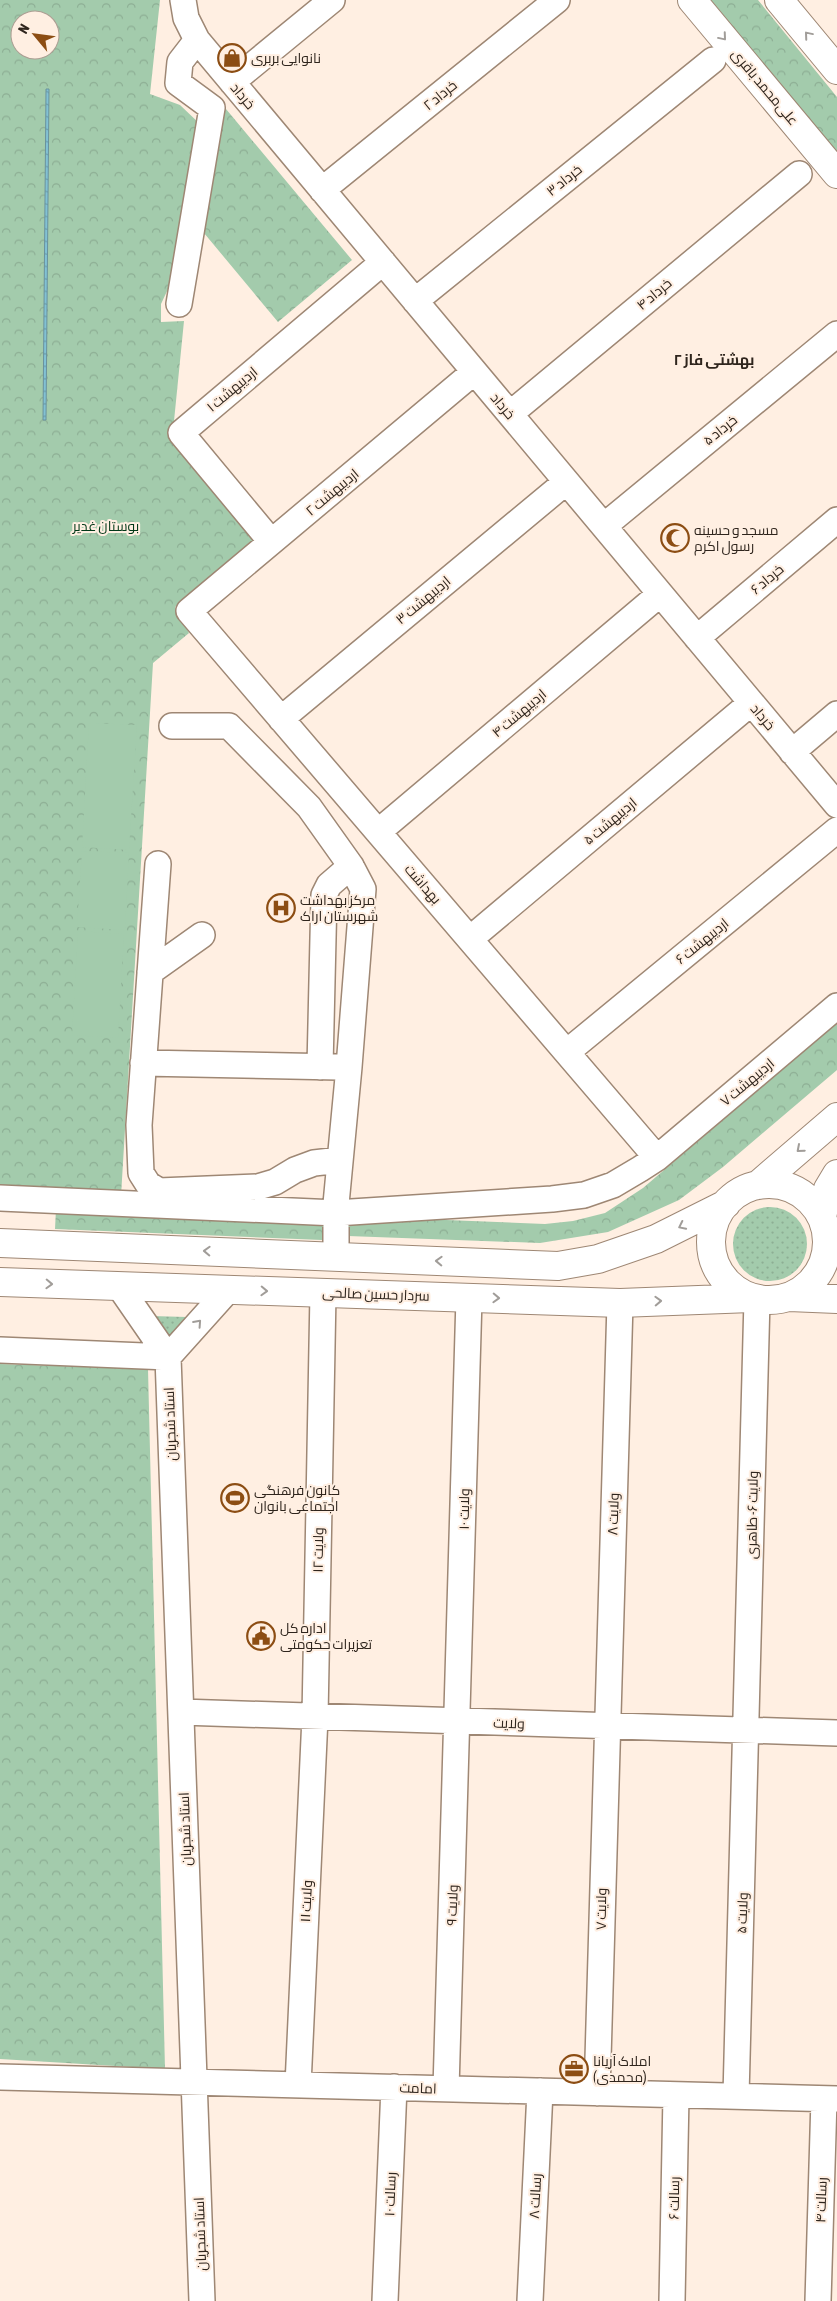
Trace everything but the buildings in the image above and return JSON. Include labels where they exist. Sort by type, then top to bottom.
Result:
[{"type":"main road","name":"علی‌محمد باقری","points":[[692,0],[837,174]]},
{"type":"main road","points":[[779,0],[837,70]]},
{"type":"main road","points":[[758,1185],[837,1117]]},
{"type":"main road","points":[[789,1297],[803,1290],[814,1280],[822,1266],[827,1251],[829,1232],[828,1189],[837,1174]]},
{"type":"main road","points":[[0,1243],[558,1266],[598,1259],[656,1239],[726,1204],[740,1192],[758,1185],[777,1184],[796,1190],[811,1201],[829,1232]]},
{"type":"main road","points":[[726,1204],[716,1220],[711,1239],[713,1258],[721,1275],[734,1289],[754,1298],[773,1300],[789,1297],[837,1300]]},
{"type":"main road","name":"سردار حسین صالحی","points":[[0,1282],[620,1302],[754,1298]]},
{"type":"street","name":"خرداد","points":[[184,0],[186,18],[196,40],[837,805]]},
{"type":"street","points":[[232,82],[332,0]]},
{"type":"street","name":"خرداد ۲","points":[[322,190],[557,0]]},
{"type":"street","points":[[179,304],[212,108],[178,83],[180,62],[196,40]]},
{"type":"street","name":"خرداد ۳","points":[[415,301],[713,60]]},
{"type":"street","name":"خرداد ۴","points":[[510,414],[799,174]]},
{"type":"street","name":"اردیبهشت ۱","points":[[264,532],[181,432],[383,262]]},
{"type":"street","name":"خرداد ۵","points":[[604,526],[837,334]]},
{"type":"street","name":"اردیبهشت ۲","points":[[189,611],[474,372]]},
{"type":"street","name":"اردیبهشت ۳","points":[[281,718],[566,482]]},
{"type":"street","name":"خرداد ۶","points":[[697,638],[837,520]]},
{"type":"street","name":"اردیبهشت ۴","points":[[378,832],[660,594]]},
{"type":"street","name":"بهداشت","points":[[189,611],[657,1158]]},
{"type":"street","name":"اردیبهشت ۵","points":[[470,939],[751,703]]},
{"type":"street","points":[[792,752],[837,714]]},
{"type":"street","points":[[172,726],[230,726],[309,807],[351,866],[363,888],[350,1067],[336,1213],[336,1256]]},
{"type":"street","name":"اردیبهشت ۶","points":[[567,1052],[837,830]]},
{"type":"street","points":[[158,864],[142,1063],[139,1125],[141,1173],[148,1184],[159,1191],[258,1187],[275,1182],[295,1170],[314,1163],[340,1160]]},
{"type":"street","points":[[320,1067],[324,895],[329,884],[351,866]]},
{"type":"street","points":[[150,972],[202,935]]},
{"type":"street","name":"اردیبهشت ۷","points":[[0,1198],[336,1213],[552,1199],[584,1195],[613,1185],[657,1158],[837,1006]]},
{"type":"street","points":[[142,1063],[350,1067]]},
{"type":"street","points":[[119,1286],[168,1357]]},
{"type":"street","points":[[168,1357],[229,1290]]},
{"type":"street","name":"ولایت ۱۲","points":[[315,1717],[323,1293]]},
{"type":"street","name":"ولایت ۱۰","points":[[458,1721],[469,1298]]},
{"type":"street","name":"ولایت ۶- طاهری","points":[[747,1730],[754,1298]]},
{"type":"street","name":"ولایت ۸","points":[[606,1726],[620,1302]]},
{"type":"street","points":[[0,1350],[168,1357]]},
{"type":"street","name":"استاد شجریان","points":[[168,1357],[202,2301]]},
{"type":"street","name":"ولایت","points":[[181,1712],[837,1733]]},
{"type":"street","name":"ولایت ۱۱","points":[[298,2085],[315,1717]]},
{"type":"street","name":"ولایت ۹","points":[[446,2089],[458,1721]]},
{"type":"street","name":"ولایت ۷","points":[[597,2093],[606,1726]]},
{"type":"street","name":"ولایت ۵","points":[[736,2096],[747,1730]]},
{"type":"street","name":"امامت","points":[[0,2077],[831,2099]]},
{"type":"street","name":"رسالت ۱۰","points":[[385,2301],[394,2087]]},
{"type":"street","name":"رسالت ۸","points":[[530,2301],[540,2091]]},
{"type":"street","name":"رسالت ۶","points":[[672,2301],[676,2095]]},
{"type":"street","name":"رسالت ۴","points":[[818,2301],[831,2099]]},
{"type":"green space","name":"بوستان غدیر","points":[[0,0],[160,0],[150,94],[180,105],[201,125],[175,274],[161,304],[161,322],[184,321],[172,441],[256,538],[175,607],[189,633],[153,663],[121,1196],[0,1191]]},
{"type":"green space","points":[[711,0],[758,0],[837,97],[837,155]]},
{"type":"green space","points":[[221,103],[352,260],[278,322],[199,227]]},
{"type":"green space","points":[[89,723],[137,725],[129,850],[82,847]]},
{"type":"green space","points":[[82,851],[129,853],[125,930],[77,927]]},
{"type":"green space","points":[[78,931],[124,934],[118,1038],[72,1035]]},
{"type":"green space","points":[[837,1023],[837,1070],[723,1167],[679,1200],[608,1232],[540,1243],[348,1236],[345,1216],[545,1224],[573,1221],[605,1213],[643,1188]]},
{"type":"green space","points":[[770,1207],[784,1210],[796,1218],[804,1230],[807,1244],[804,1258],[796,1270],[784,1278],[770,1281],[756,1278],[744,1270],[736,1258],[733,1244],[736,1230],[744,1218],[756,1210]]},
{"type":"green space","points":[[56,1209],[329,1220],[322,1240],[55,1229]]},
{"type":"green space","points":[[151,1316],[187,1317],[169,1343]]},
{"type":"green space","points":[[0,1364],[148,1369],[165,2069],[0,2059]]},
{"type":"water","points":[[46,89],[49,89],[46,420],[43,420]]},
{"type":"place","name":"نانوایی بربری","points":[[232,58]]},
{"type":"place","name":"مسجد و حسینه رسول اکرم","points":[[675,538]]},
{"type":"place","name":"مرکز بهداشت شهرستان اراک","points":[[281,908]]},
{"type":"place","name":"کانون فرهنگی اجتماعی بانوان","points":[[235,1498]]},
{"type":"place","name":"اداره کل تعزیرات حکومتی","points":[[261,1636]]},
{"type":"place","name":"املاک آریانا (محمدی)","points":[[574,2069]]},
{"type":"district","name":"بهشتی فاز ۲","points":[[714,359]]}]
